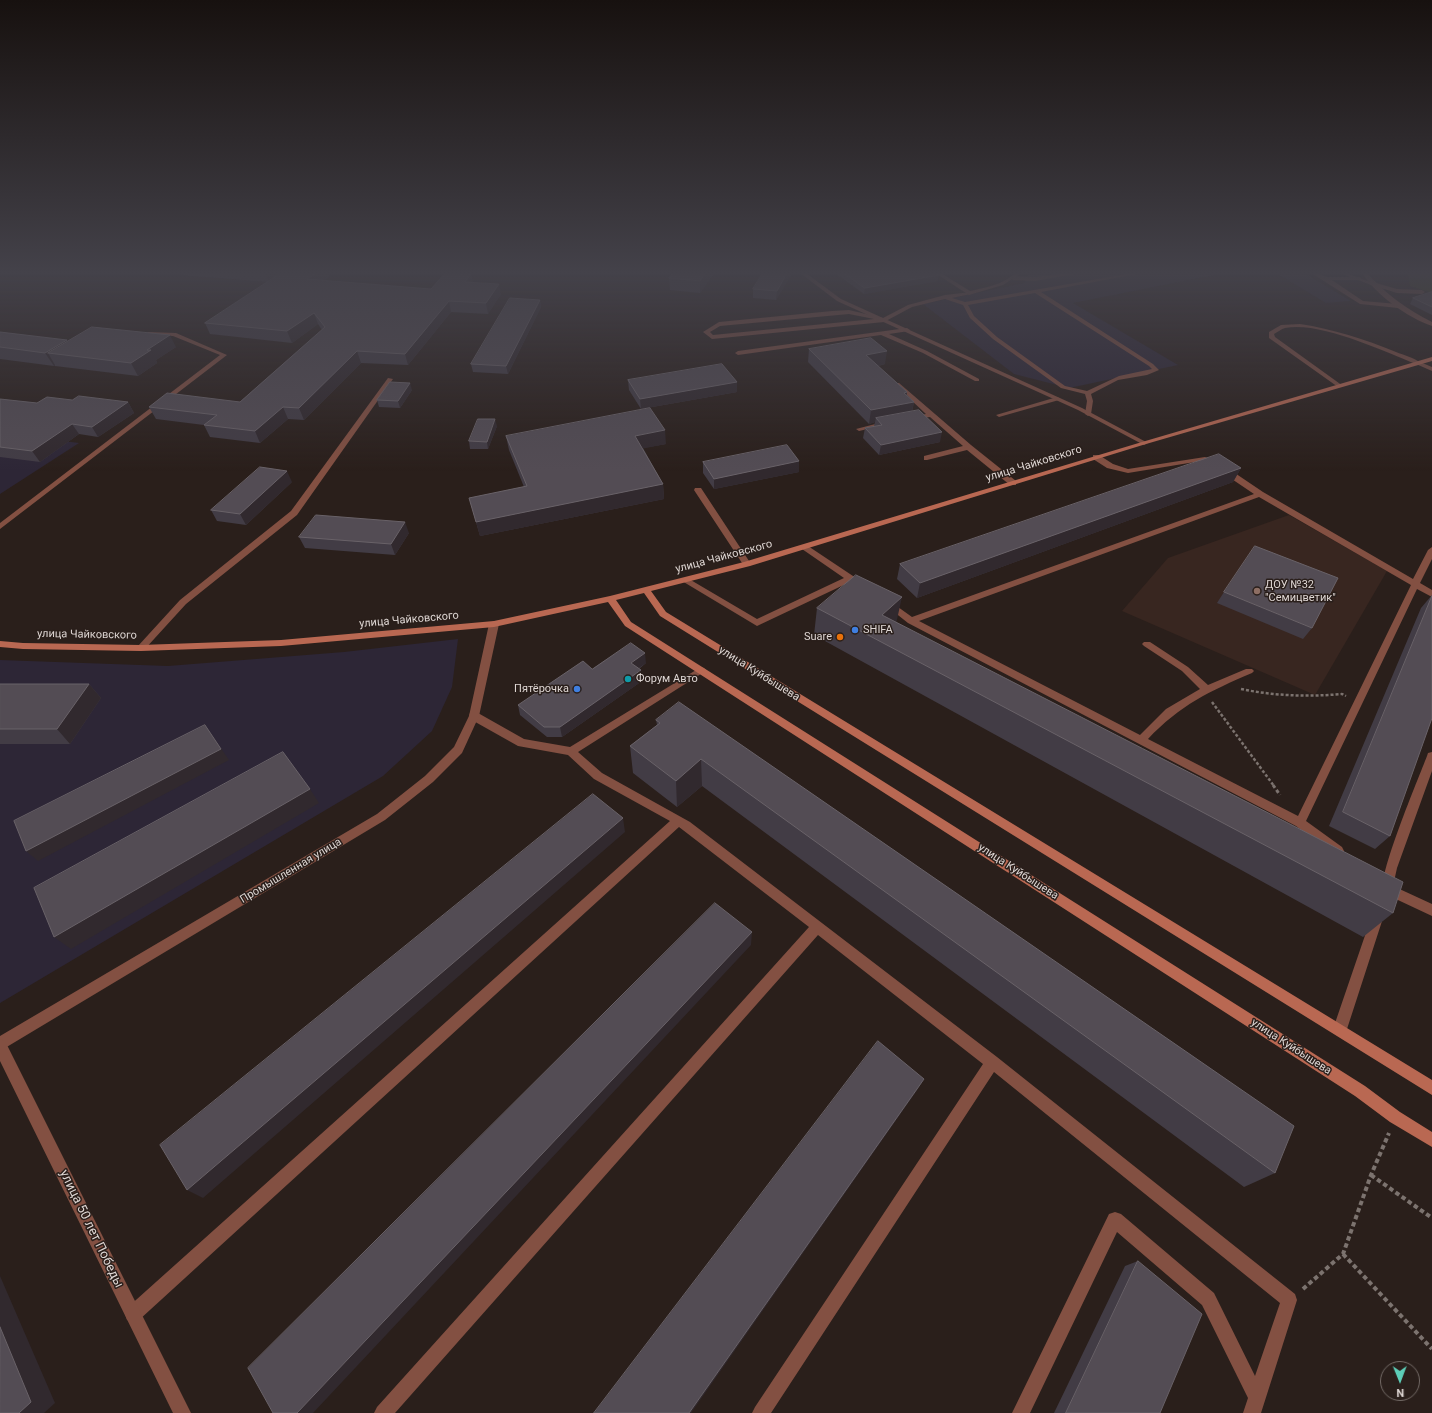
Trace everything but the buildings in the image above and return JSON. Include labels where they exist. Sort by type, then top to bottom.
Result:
[{"type":"main road","name":"улица Чайковского","points":[[0,644],[23,646],[141,648],[281,643],[494,624],[610,599],[747,564],[1096,457],[1432,359]]},
{"type":"main road","name":"улица Куйбышева","points":[[646,590],[663,614],[1340,1029],[1432,1088]]},
{"type":"main road","name":"улица Куйбышева","points":[[610,599],[628,624],[1360,1091],[1432,1140]]},
{"type":"street","points":[[0,527],[224,355],[186,339]]},
{"type":"street","points":[[738,353],[845,339]]},
{"type":"street","points":[[895,339],[925,352],[977,380]]},
{"type":"street","points":[[926,339],[1057,399],[1144,443]]},
{"type":"street","points":[[996,339],[1063,387],[1088,393],[1109,382],[1125,376],[1147,375],[1156,370],[1152,365],[1111,339]]},
{"type":"street","points":[[1273,339],[1340,386]]},
{"type":"street","points":[[1355,339],[1432,368]]},
{"type":"street","points":[[141,648],[183,602],[294,513],[390,379]]},
{"type":"street","points":[[893,381],[968,447],[1013,483]]},
{"type":"street","points":[[1088,393],[1090,401],[1088,414]]},
{"type":"street","points":[[999,415],[1057,399]]},
{"type":"street","points":[[859,428],[931,415]]},
{"type":"street","points":[[927,458],[968,447]]},
{"type":"street","points":[[1096,457],[1110,466],[1128,471],[1202,459],[1217,465],[1260,494],[1432,594]]},
{"type":"street","points":[[698,490],[747,564]]},
{"type":"street","points":[[911,621],[1260,494]]},
{"type":"street","points":[[805,547],[869,591]]},
{"type":"street","points":[[1300,823],[1432,550]]},
{"type":"street","points":[[686,580],[757,623],[851,578]]},
{"type":"street","points":[[881,599],[911,621],[1300,823],[1350,860]]},
{"type":"street","name":"Промышленная улица","points":[[0,1044],[381,817],[429,779],[458,750],[474,716],[494,624]]},
{"type":"street","points":[[1147,644],[1185,669],[1205,690]]},
{"type":"street","points":[[571,751],[701,670]]},
{"type":"street","points":[[1141,740],[1161,719],[1205,690],[1249,671]]},
{"type":"street","points":[[474,716],[522,743],[571,751],[598,776],[678,821],[992,1062],[1290,1300],[1254,1406]]},
{"type":"street","points":[[1340,1029],[1387,888],[1391,868],[1432,756]]},
{"type":"street","points":[[133,1314],[678,821]]},
{"type":"street","points":[[1375,879],[1387,888],[1432,910]]},
{"type":"street","points":[[383,1413],[817,927]]},
{"type":"street","name":"улица 50 лет Победы","points":[[0,1044],[182,1413]]},
{"type":"street","points":[[762,1413],[992,1062]]},
{"type":"street","points":[[1021,1413],[1115,1220],[1208,1299],[1254,1406]]},
{"type":"path","points":[[1219,684],[1255,692],[1273,694],[1309,696],[1342,694],[1359,701]]},
{"type":"path","points":[[1205,690],[1284,800]]},
{"type":"path","points":[[1290,1300],[1343,1254],[1371,1175],[1389,1132]]},
{"type":"path","points":[[1371,1175],[1432,1218]]},
{"type":"path","points":[[1343,1254],[1432,1349]]},
{"type":"shaded area","points":[[968,339],[1134,339],[1178,365],[1069,388],[1014,374]]},
{"type":"shaded area","points":[[0,433],[79,443],[0,494]]},
{"type":"shaded area","name":"ДОУ №32 \"Семицветик\"","points":[[1289,515],[1387,571],[1315,695],[1122,611],[1168,558]]},
{"type":"shaded area","points":[[458,639],[452,687],[432,731],[383,776],[0,1003],[0,660],[168,666],[344,652]]},
{"type":"place","name":"ДОУ №32 \"Семицветик\"","points":[[1257,591]]},
{"type":"place","name":"SHIFA","points":[[855,630]]},
{"type":"place","name":"Suare","points":[[840,637]]},
{"type":"place","name":"Форум Авто","points":[[628,679]]},
{"type":"place","name":"Пятёрочка","points":[[577,689]]}]
